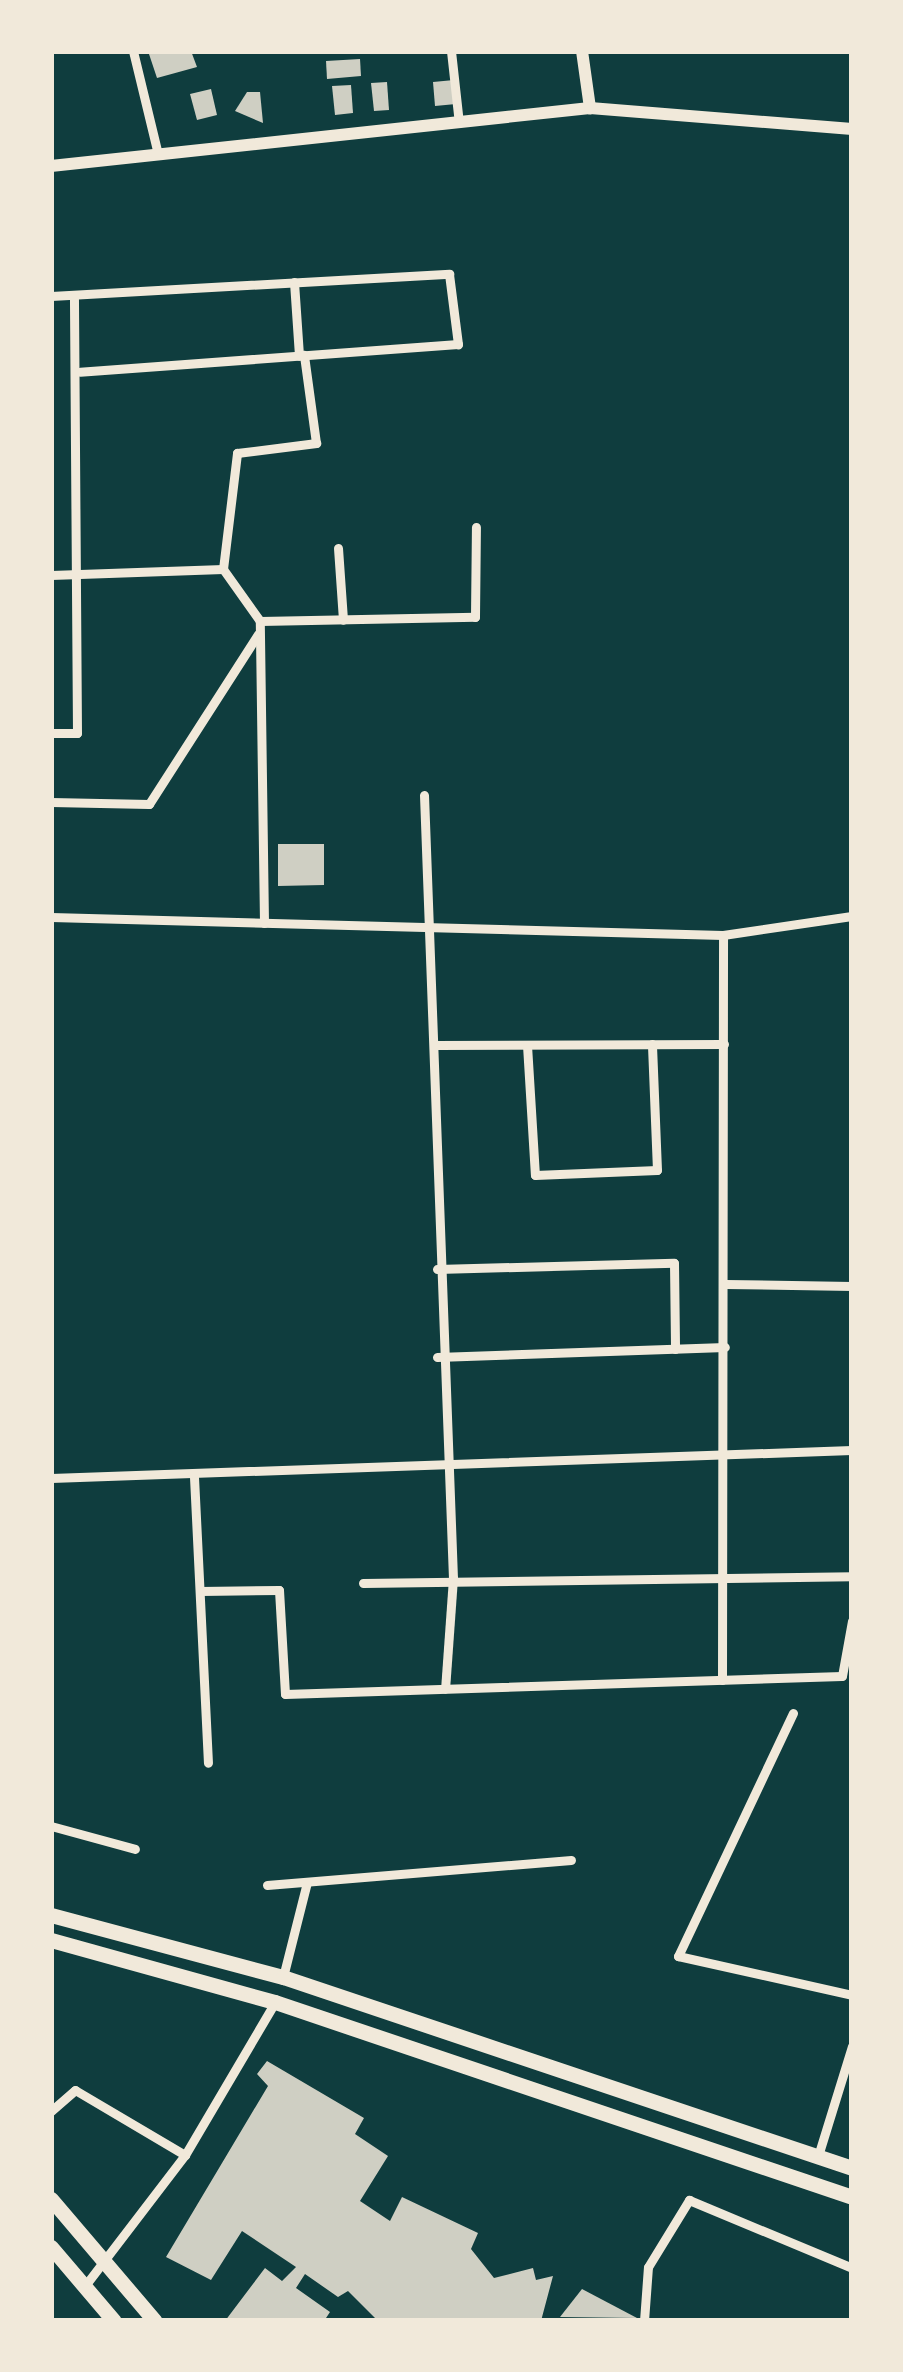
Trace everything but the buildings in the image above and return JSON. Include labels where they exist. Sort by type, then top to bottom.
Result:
[{"type":"main road","points":[[51,1915],[283,1977],[852,2168]]},
{"type":"main road","points":[[51,1940],[275,2002],[852,2197]]},
{"type":"main road","points":[[51,2199],[155,2321]]},
{"type":"main road","points":[[51,2247],[114,2321]]},
{"type":"street","points":[[133,51],[158,154]]},
{"type":"street","points":[[451,51],[459,123]]},
{"type":"street","points":[[582,51],[590,109]]},
{"type":"street","points":[[51,166],[590,109],[852,129]]},
{"type":"street","points":[[51,296],[449,274],[458,344],[80,372]]},
{"type":"street","points":[[265,923],[260,626],[223,568],[237,453],[316,442],[294,282]]},
{"type":"street","points":[[51,733],[76,733],[80,372],[74,295]]},
{"type":"street","points":[[260,626],[475,617],[476,527]]},
{"type":"street","points":[[338,548],[344,620]]},
{"type":"street","points":[[51,575],[223,568]]},
{"type":"street","points":[[51,802],[149,804],[260,626]]},
{"type":"street","points":[[424,796],[437,927],[437,1358],[450,1469],[453,1578],[445,1689]]},
{"type":"street","points":[[51,917],[723,935],[852,916]]},
{"type":"street","points":[[722,1680],[723,935]]},
{"type":"street","points":[[527,1045],[536,1175],[657,1170],[652,1044]]},
{"type":"street","points":[[437,1045],[724,1044]]},
{"type":"street","points":[[437,1269],[674,1263],[675,1349]]},
{"type":"street","points":[[724,1284],[852,1286]]},
{"type":"street","points":[[437,1358],[724,1347]]},
{"type":"street","points":[[51,1478],[450,1469],[852,1450]]},
{"type":"street","points":[[194,1477],[208,1763]]},
{"type":"street","points":[[363,1583],[724,1571],[852,1576]]},
{"type":"street","points":[[200,1592],[279,1590],[285,1694],[842,1676],[852,1621]]},
{"type":"street","points":[[793,1713],[678,1955],[852,1995]]},
{"type":"street","points":[[51,1826],[135,1849]]},
{"type":"street","points":[[267,1886],[571,1860]]},
{"type":"street","points":[[283,1977],[307,1882]]},
{"type":"street","points":[[85,2288],[184,2155],[275,2002]]},
{"type":"street","points":[[818,2156],[852,2046]]},
{"type":"street","points":[[51,2111],[75,2090],[184,2155]]},
{"type":"street","points":[[644,2321],[648,2267],[689,2200],[852,2268]]}]
